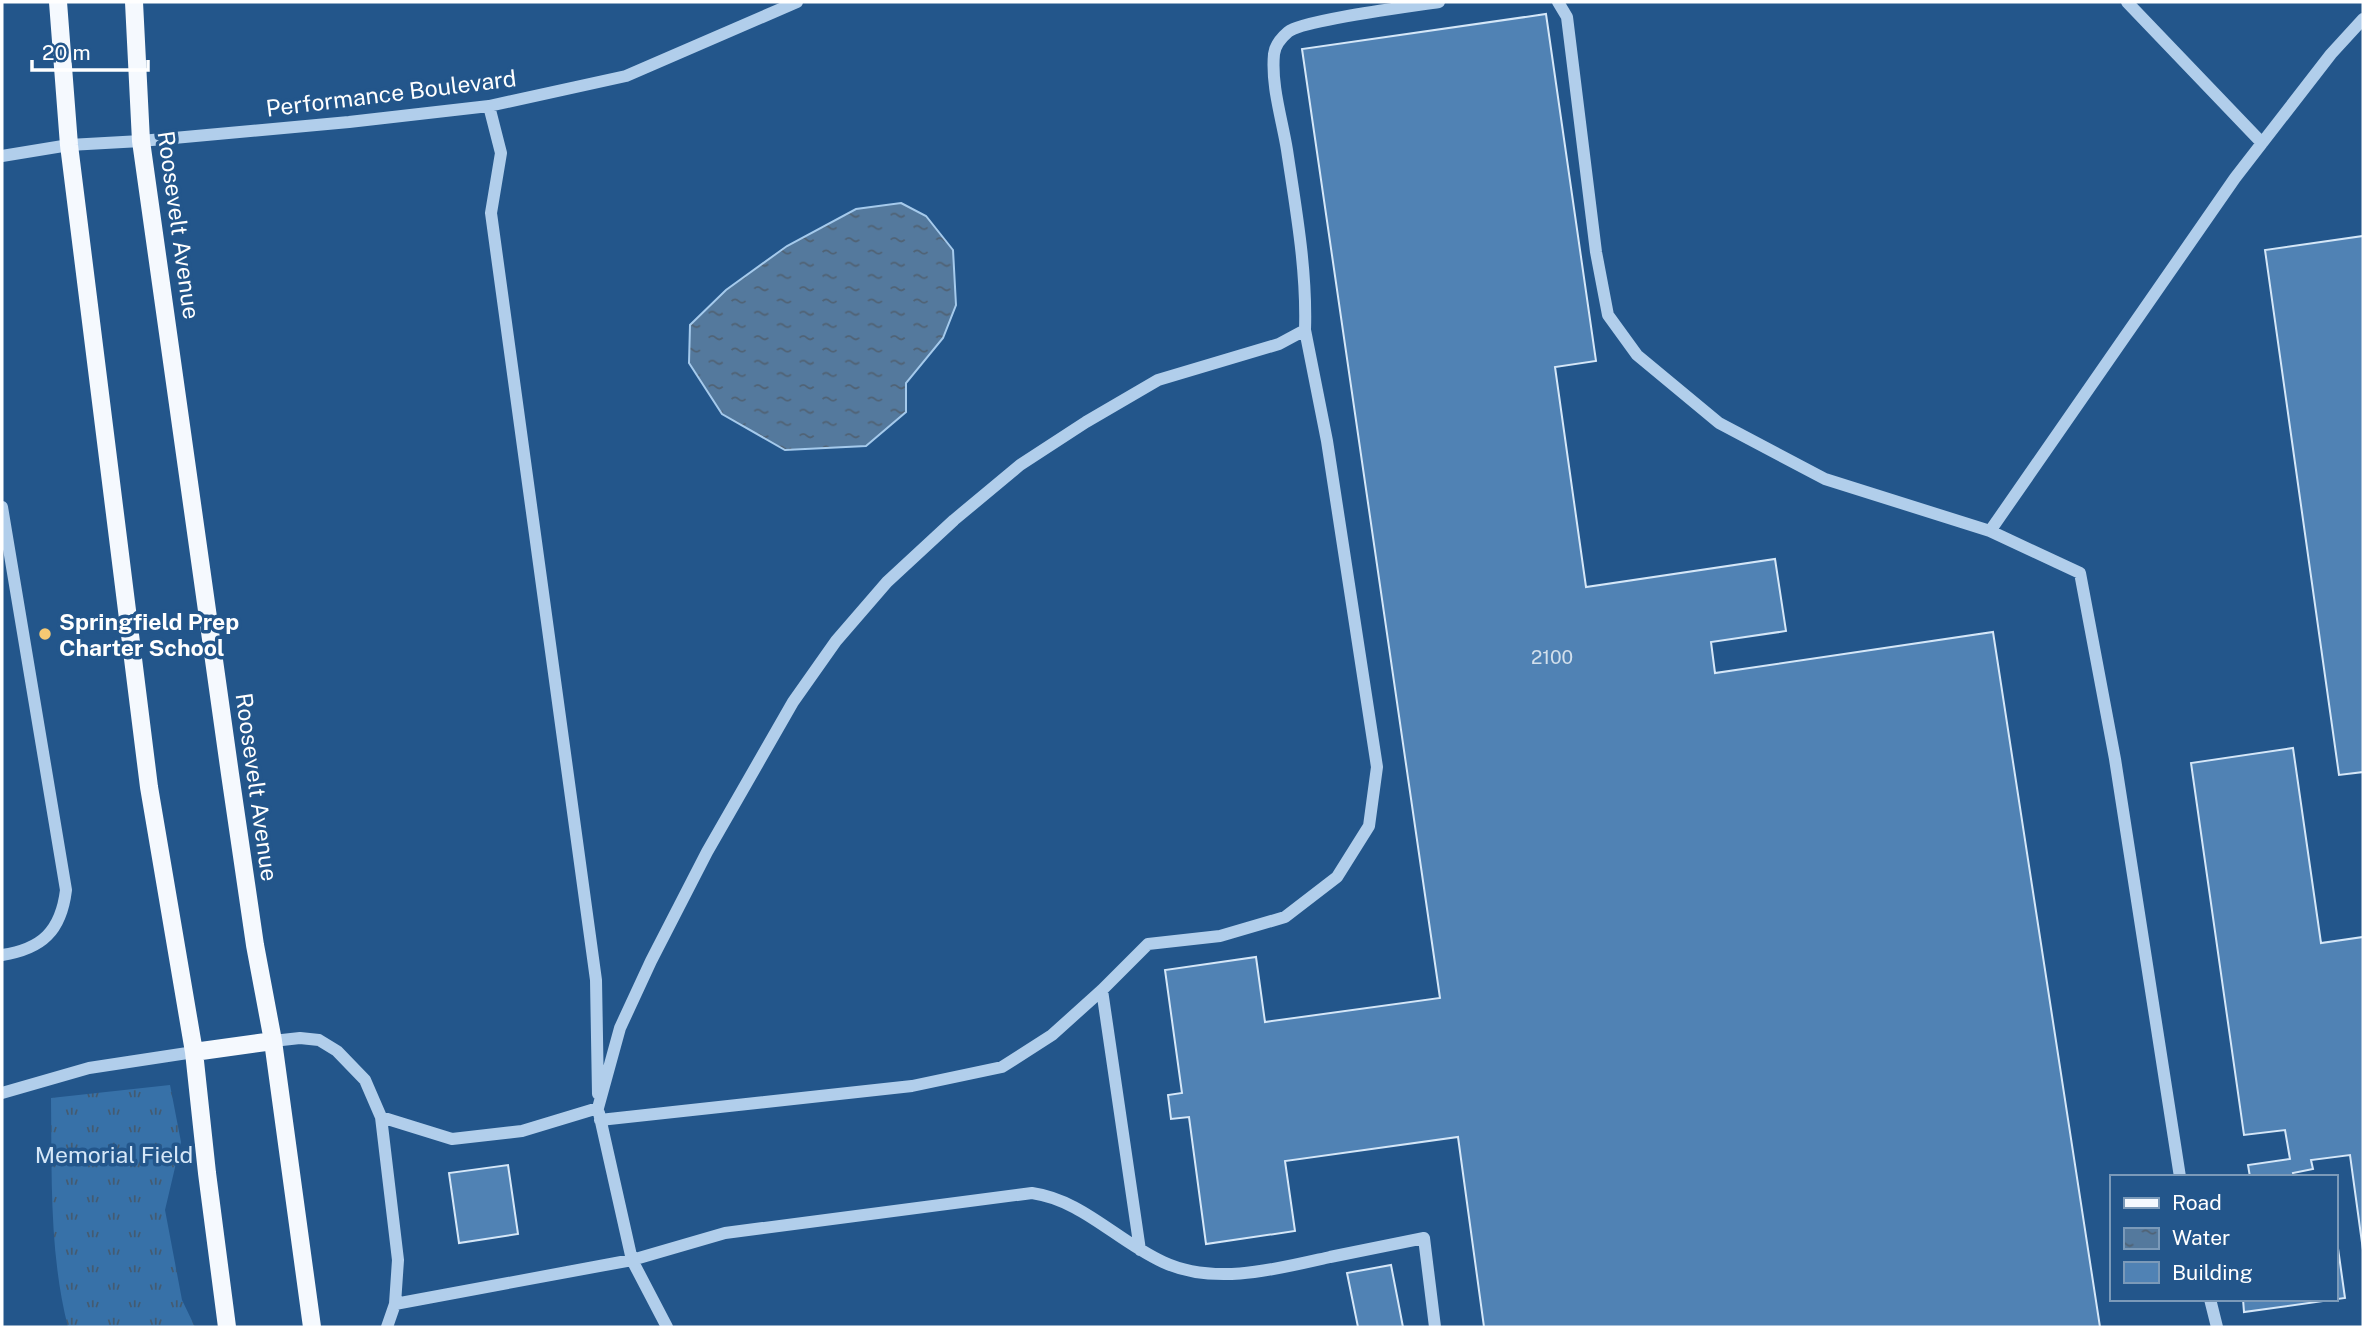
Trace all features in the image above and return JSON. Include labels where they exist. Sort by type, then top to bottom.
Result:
[{"type":"main road","points":[[58,2],[69,145],[149,787],[194,1052],[228,1327]]},
{"type":"main road","name":"Roosevelt Avenue","points":[[134,2],[141,141],[255,945],[273,1041],[312,1327]]},
{"type":"main road","points":[[194,1052],[273,1041]]},
{"type":"street","name":"Performance Boulevard","points":[[2,156],[69,145],[349,122],[489,106],[626,76],[796,2]]},
{"type":"street","points":[[381,1118],[452,1139],[522,1131],[599,1114],[912,1086],[1002,1067],[1052,1035],[1147,944],[1220,936],[1285,917],[1337,877],[1369,826],[1377,767],[1327,441],[1305,330],[1306,289],[1279,106],[1275,54],[1278,43],[1289,30],[1325,21],[1439,2]]},
{"type":"street","points":[[1558,2],[1567,17],[1596,252],[1608,315],[1637,355],[1719,424],[1825,479],[1990,531],[2080,573],[2115,758],[2180,1175]]},
{"type":"street","points":[[2127,2],[2262,143]]},
{"type":"street","points":[[1990,531],[2227,190],[2331,54],[2363,19]]},
{"type":"street","points":[[489,106],[501,152],[491,213],[596,980],[599,1114],[632,1260],[667,1327]]},
{"type":"street","points":[[599,1114],[620,1028],[650,961],[707,852],[793,702],[836,641],[887,582],[954,520],[1020,465],[1098,415],[1158,380],[1279,345],[1305,330]]},
{"type":"street","points":[[2,507],[66,890],[60,921],[48,936],[28,949],[2,955]]},
{"type":"street","points":[[1102,990],[1140,1250]]},
{"type":"street","points":[[273,1041],[300,1038],[319,1040],[337,1051],[365,1080],[381,1118],[398,1260],[395,1304],[387,1327]]},
{"type":"street","points":[[2,1093],[89,1068],[194,1052]]},
{"type":"street","points":[[395,1304],[632,1260],[725,1233],[1032,1193],[1048,1195],[1072,1205],[1164,1263],[1211,1274],[1273,1269],[1424,1238],[1435,1327]]},
{"type":"street","points":[[2210,1301],[2217,1327]]},
{"type":"green space","name":"Memorial Field","points":[[170,1085],[181,1142],[165,1210],[182,1300],[195,1327],[68,1327],[57,1271],[51,1098]]},
{"type":"water","points":[[901,203],[926,216],[953,250],[956,305],[943,338],[906,383],[906,412],[866,446],[785,450],[722,414],[689,363],[690,325],[726,290],[787,246],[856,209]]},
{"type":"building","points":[[1546,14],[1596,361],[1555,367],[1586,587],[1775,559],[1786,631],[1711,642],[1715,673],[1993,632],[2100,1327],[1484,1327],[1458,1137],[1285,1161],[1295,1231],[1206,1244],[1189,1117],[1171,1119],[1168,1095],[1182,1093],[1165,970],[1256,957],[1265,1022],[1440,998],[1302,49]]},
{"type":"building","points":[[2363,236],[2363,772],[2339,775],[2265,250]]},
{"type":"building","points":[[2293,748],[2321,943],[2363,937],[2363,1250],[2350,1155],[2311,1160],[2313,1169],[2294,1175],[2250,1175],[2248,1165],[2290,1159],[2285,1130],[2244,1135],[2191,763]]},
{"type":"building","points":[[508,1165],[518,1234],[459,1243],[449,1173]]},
{"type":"building","points":[[2337,1241],[2345,1298],[2337,1299]]},
{"type":"building","points":[[1391,1265],[1403,1327],[1358,1327],[1347,1273]]},
{"type":"building","points":[[2243,1301],[2323,1301],[2244,1312]]},
{"type":"place","name":"Springfield Prep Charter School","points":[[45,634]]}]
